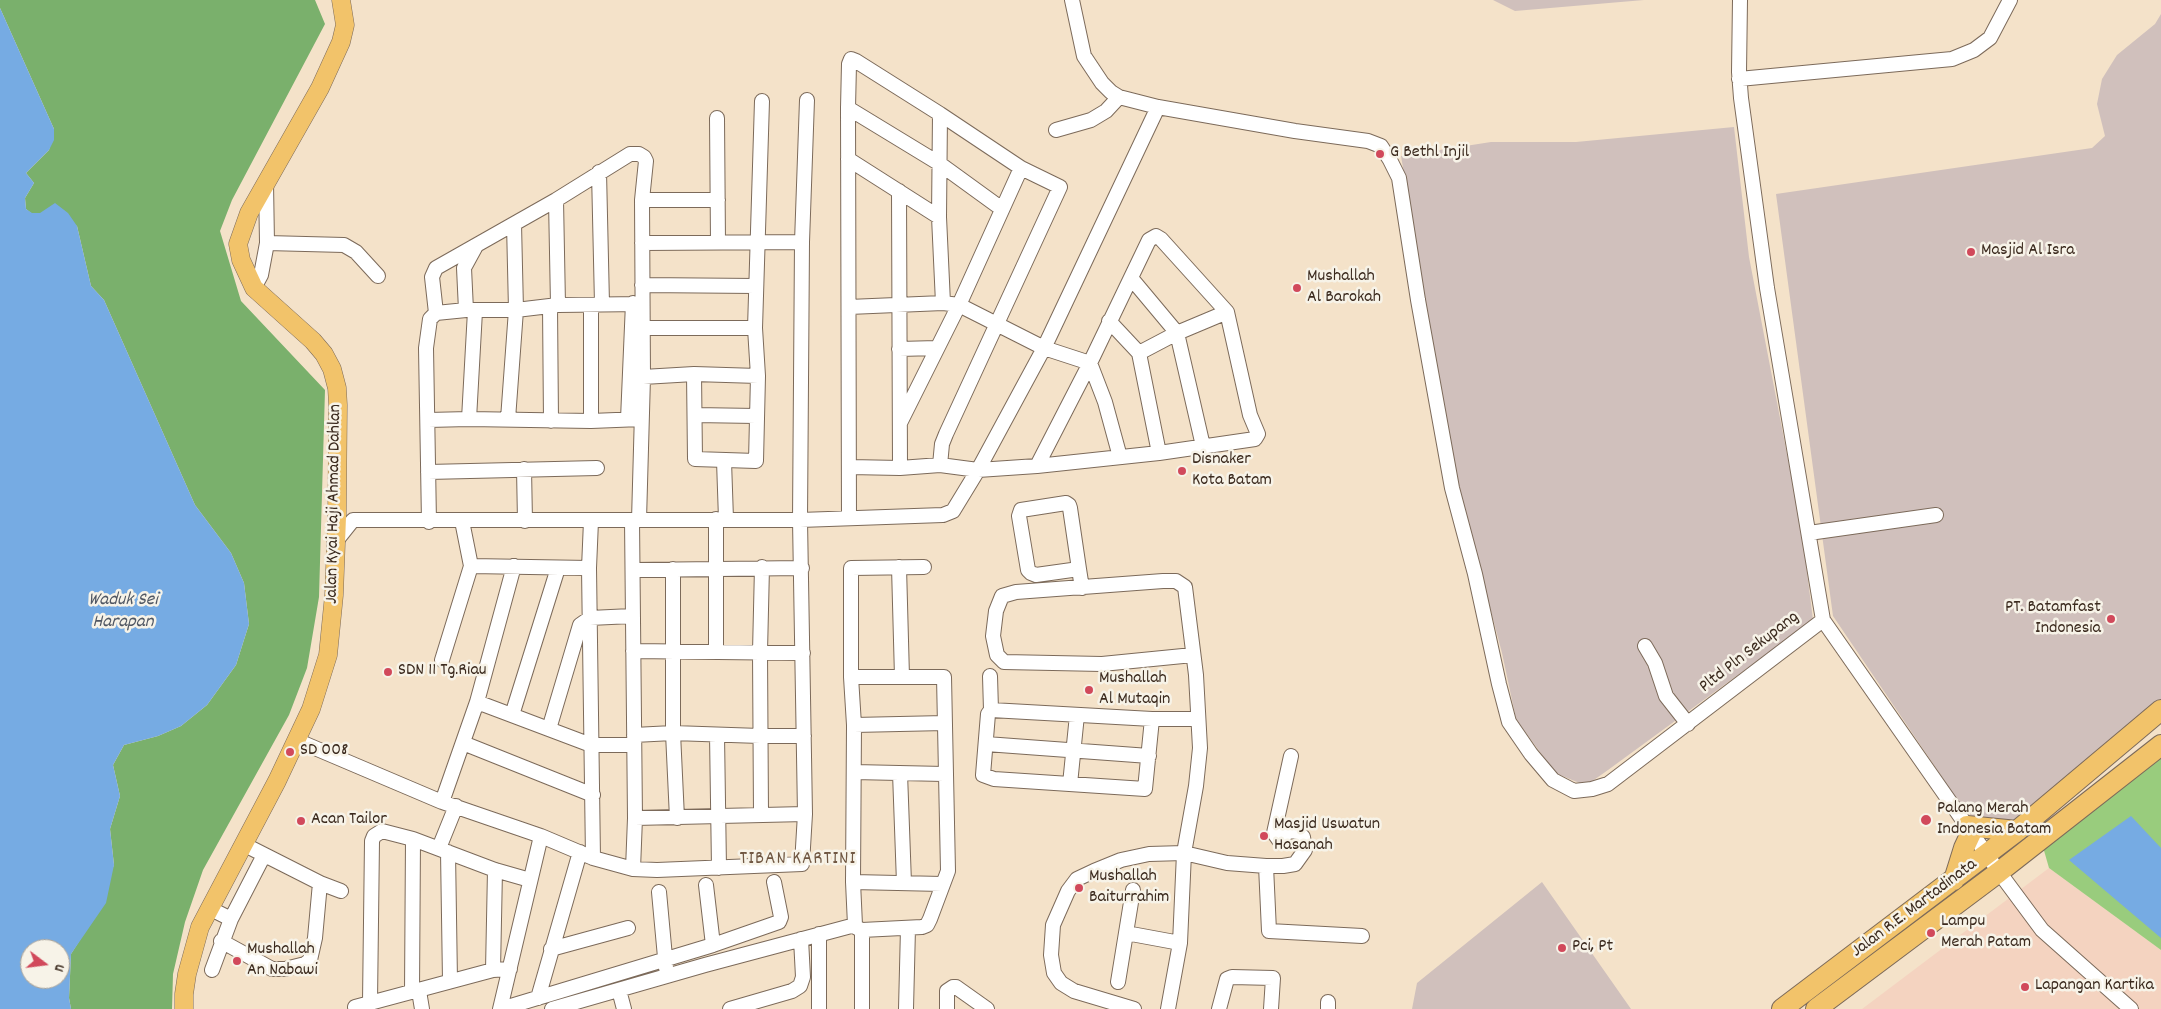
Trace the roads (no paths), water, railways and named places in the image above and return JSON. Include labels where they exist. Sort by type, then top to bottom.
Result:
[{"type":"highway","name":"Jalan R.E. Martadinata","points":[[1782,1009],[1954,880],[1992,864],[2017,831],[2161,710]]},
{"type":"highway","name":"Jalan R.E. Martadinata","points":[[1816,1009],[1992,864],[2161,745]]},
{"type":"highway","points":[[1954,880],[1969,829],[2017,831]]},
{"type":"main road","name":"Jalan Kyai Haji Ahmad Dahlan","points":[[184,1009],[187,974],[200,927],[277,781],[318,691],[328,655],[337,540],[337,388],[332,369],[324,354],[313,341],[254,288],[242,260],[238,244],[242,228],[249,213],[320,88],[341,42],[345,25],[341,0]]},
{"type":"street","points":[[1056,130],[1092,120],[1106,111],[1119,97],[1110,92],[1102,83],[1084,56],[1072,0]]},
{"type":"street","points":[[1740,0],[1740,79],[1767,288],[1823,620],[1992,864],[2042,930],[2131,1009]]},
{"type":"street","points":[[1740,79],[1952,59],[1974,50],[1990,38],[2010,0]]},
{"type":"street","points":[[849,518],[848,108],[849,64],[851,60],[856,60],[1021,168],[1060,187],[946,434],[942,444],[940,466]]},
{"type":"street","name":"Pltd Pln Sekupang","points":[[1119,97],[1158,107],[1295,131],[1368,141],[1381,146],[1400,178],[1418,300],[1452,488],[1476,574],[1509,722],[1531,754],[1553,780],[1574,791],[1592,789],[1608,784],[1700,716],[1823,620]]},
{"type":"street","points":[[694,374],[695,459],[756,461],[758,376],[755,328],[762,100]]},
{"type":"street","points":[[296,740],[442,802],[541,836],[593,858],[633,869],[719,868],[802,864],[805,814],[800,520],[802,242],[807,100]]},
{"type":"street","points":[[353,520],[429,522],[800,520],[943,515],[953,511],[978,470],[1044,348],[1158,107]]},
{"type":"street","points":[[848,108],[940,164],[1002,209]]},
{"type":"street","points":[[940,114],[940,218],[944,303]]},
{"type":"street","points":[[717,118],[718,243]]},
{"type":"street","points":[[436,313],[432,277],[436,268],[556,200],[630,154],[639,154],[646,161],[642,200],[642,285],[638,304],[634,419],[636,520],[632,616],[635,818],[633,869]]},
{"type":"street","points":[[848,159],[940,218]]},
{"type":"street","points":[[900,423],[959,305],[1021,168]]},
{"type":"street","points":[[591,421],[599,172]]},
{"type":"street","points":[[254,288],[261,275],[267,243],[266,183]]},
{"type":"street","points":[[899,191],[900,468]]},
{"type":"street","points":[[551,421],[556,200]]},
{"type":"street","points":[[642,200],[718,200]]},
{"type":"street","points":[[508,419],[516,310],[514,224]]},
{"type":"street","points":[[850,467],[900,468],[940,466],[978,470],[1037,466],[1158,453],[1255,439],[1258,434],[1250,415],[1227,312],[1161,239],[1156,236],[1149,240],[1090,363],[1037,466]]},
{"type":"street","points":[[642,243],[802,242]]},
{"type":"street","points":[[267,243],[344,245],[356,252],[378,276]]},
{"type":"street","points":[[469,419],[470,310],[464,268],[472,250],[478,244]]},
{"type":"street","points":[[1131,278],[1177,333],[1203,446]]},
{"type":"street","points":[[642,285],[756,286]]},
{"type":"street","points":[[849,307],[944,303],[959,305],[1044,348],[1090,363]]},
{"type":"street","points":[[429,522],[427,331],[430,319],[436,313],[470,310],[516,310],[554,306],[638,304]]},
{"type":"street","points":[[634,419],[642,377],[643,328],[638,304]]},
{"type":"street","points":[[1139,353],[1177,333],[1227,312]]},
{"type":"street","points":[[1109,321],[1139,353],[1158,453]]},
{"type":"street","points":[[643,328],[755,328]]},
{"type":"street","points":[[899,349],[938,348]]},
{"type":"street","points":[[1090,363],[1105,402],[1120,457]]},
{"type":"street","points":[[642,377],[694,374],[758,376]]},
{"type":"street","points":[[695,415],[756,416]]},
{"type":"street","points":[[428,420],[591,421],[634,419]]},
{"type":"street","points":[[716,651],[716,568],[724,460]]},
{"type":"street","points":[[428,472],[597,468]]},
{"type":"street","points":[[524,469],[525,521]]},
{"type":"street","points":[[338,500],[353,520]]},
{"type":"street","points":[[1079,569],[1036,575],[1028,570],[1019,516],[1021,510],[1066,503],[1069,505],[1082,588]]},
{"type":"street","points":[[1809,533],[1936,515]]},
{"type":"street","points":[[337,540],[353,520]]},
{"type":"street","points":[[442,660],[471,566],[462,521]]},
{"type":"street","points":[[591,521],[589,568],[593,858]]},
{"type":"street","points":[[471,566],[589,568]]},
{"type":"street","points":[[442,802],[477,702],[514,566]]},
{"type":"street","points":[[761,815],[760,652],[762,567]]},
{"type":"street","points":[[862,1009],[858,927],[853,882],[854,725],[851,568],[924,567]]},
{"type":"street","points":[[512,715],[558,568]]},
{"type":"street","points":[[633,570],[802,568]]},
{"type":"street","points":[[899,568],[902,677]]},
{"type":"street","points":[[673,569],[673,733],[677,818]]},
{"type":"street","points":[[1168,1009],[1180,943],[1184,853],[1200,748],[1196,675],[1185,587],[1176,581],[1016,592],[1002,596],[996,611],[993,636],[997,655],[1004,662],[1102,664],[1193,655]]},
{"type":"street","points":[[549,729],[580,625],[590,618],[632,616]]},
{"type":"street","points":[[1645,646],[1655,663],[1666,696],[1688,724]]},
{"type":"street","points":[[633,651],[803,653]]},
{"type":"street","points":[[990,676],[991,710],[988,714],[983,775],[987,778],[1145,789],[1152,719]]},
{"type":"street","points":[[552,1009],[819,934],[858,927],[922,928],[927,925],[948,871],[944,774],[944,677],[852,677]]},
{"type":"street","points":[[477,702],[591,745],[673,733],[804,736]]},
{"type":"street","points":[[991,710],[1152,719],[1198,719]]},
{"type":"street","points":[[1070,784],[1077,715]]},
{"type":"street","points":[[854,725],[945,723]]},
{"type":"street","points":[[717,735],[719,868]]},
{"type":"street","points":[[463,743],[593,795]]},
{"type":"street","points":[[986,744],[1148,756]]},
{"type":"street","points":[[1134,1009],[1074,991],[1061,983],[1054,973],[1051,955],[1053,925],[1068,891],[1077,879],[1121,860],[1149,854],[1184,853],[1227,862],[1266,866],[1295,864],[1304,850],[1303,837],[1298,832],[1288,832],[1279,840],[1274,833],[1290,756]]},
{"type":"street","points":[[854,772],[944,774]]},
{"type":"street","points":[[900,772],[904,883]]},
{"type":"street","points":[[450,981],[443,850],[456,806]]},
{"type":"street","points":[[635,818],[805,814]]},
{"type":"street","points":[[370,1002],[372,841],[374,836],[382,831],[413,839],[495,870],[530,880]]},
{"type":"street","points":[[541,836],[501,1009],[666,958],[714,946],[780,920],[774,882]]},
{"type":"street","points":[[413,839],[415,992],[422,1009]]},
{"type":"street","points":[[243,844],[320,883],[341,891]]},
{"type":"street","points":[[538,998],[580,852]]},
{"type":"street","points":[[212,970],[231,918],[264,854]]},
{"type":"street","points":[[1266,866],[1270,931],[1362,936]]},
{"type":"street","points":[[493,970],[495,870]]},
{"type":"street","points":[[853,882],[942,884]]},
{"type":"street","points":[[221,941],[272,969],[284,969],[305,964],[310,960],[315,938],[320,883]]},
{"type":"street","points":[[706,885],[714,946]]},
{"type":"street","points":[[1118,982],[1133,890]]},
{"type":"street","points":[[659,892],[666,976]]},
{"type":"street","points":[[209,908],[231,918]]},
{"type":"street","points":[[551,950],[628,928]]},
{"type":"street","points":[[906,1009],[908,928]]},
{"type":"street","points":[[1126,933],[1180,943]]},
{"type":"street","points":[[819,934],[820,1009]]},
{"type":"street","points":[[730,1009],[792,991],[800,986],[803,977],[801,939]]},
{"type":"street","points":[[355,1007],[493,970],[510,969]]},
{"type":"street","points":[[1219,1009],[1227,979],[1232,977],[1274,978],[1272,1009]]},
{"type":"street","points":[[947,1009],[947,991],[953,987],[956,987],[984,1008]]},
{"type":"street","points":[[619,990],[624,1009]]},
{"type":"water","name":"Waduk Sei Harapan","points":[[0,8],[54,129],[54,140],[49,150],[26,173],[34,183],[25,198],[26,209],[32,213],[40,213],[55,203],[68,213],[77,226],[91,286],[104,300],[195,505],[231,553],[244,583],[249,624],[236,665],[207,705],[181,726],[158,736],[124,745],[113,765],[120,796],[110,829],[114,865],[106,903],[71,954],[70,976],[70,939],[20,939],[20,989],[69,989],[71,1009],[0,1009]]},
{"type":"water","points":[[2131,816],[2161,848],[2161,938],[2069,860]]},
{"type":"place","name":"G Bethl Injil","points":[[1380,154]]},
{"type":"place","name":"Masjid Al Isra","points":[[1971,252]]},
{"type":"place","name":"Mushallah Al Barokah","points":[[1297,288]]},
{"type":"place","name":"Disnaker Kota Batam","points":[[1182,471]]},
{"type":"place","name":"PT. Batamfast Indonesia","points":[[2111,619]]},
{"type":"place","name":"SDN 11 Tg.Riau","points":[[388,672]]},
{"type":"place","name":"Mushallah Al Mutaqin","points":[[1089,690]]},
{"type":"place","name":"SD 008","points":[[290,752]]},
{"type":"place","name":"Palang Merah Indonesia Batam","points":[[1926,820]]},
{"type":"place","name":"Acan Tailor","points":[[301,821]]},
{"type":"place","name":"Masjid Uswatun Hasanah","points":[[1264,836]]},
{"type":"place","name":"Mushallah Baiturrahim","points":[[1079,888]]},
{"type":"place","name":"Lampu Merah Patam","points":[[1931,933]]},
{"type":"place","name":"Pci, Pt","points":[[1562,948]]},
{"type":"place","name":"Mushallah An Nabawi","points":[[237,961]]},
{"type":"place","name":"Lapangan Kartika","points":[[2025,987]]},
{"type":"district","name":"TIBAN KARTINI","points":[[798,860]]}]
